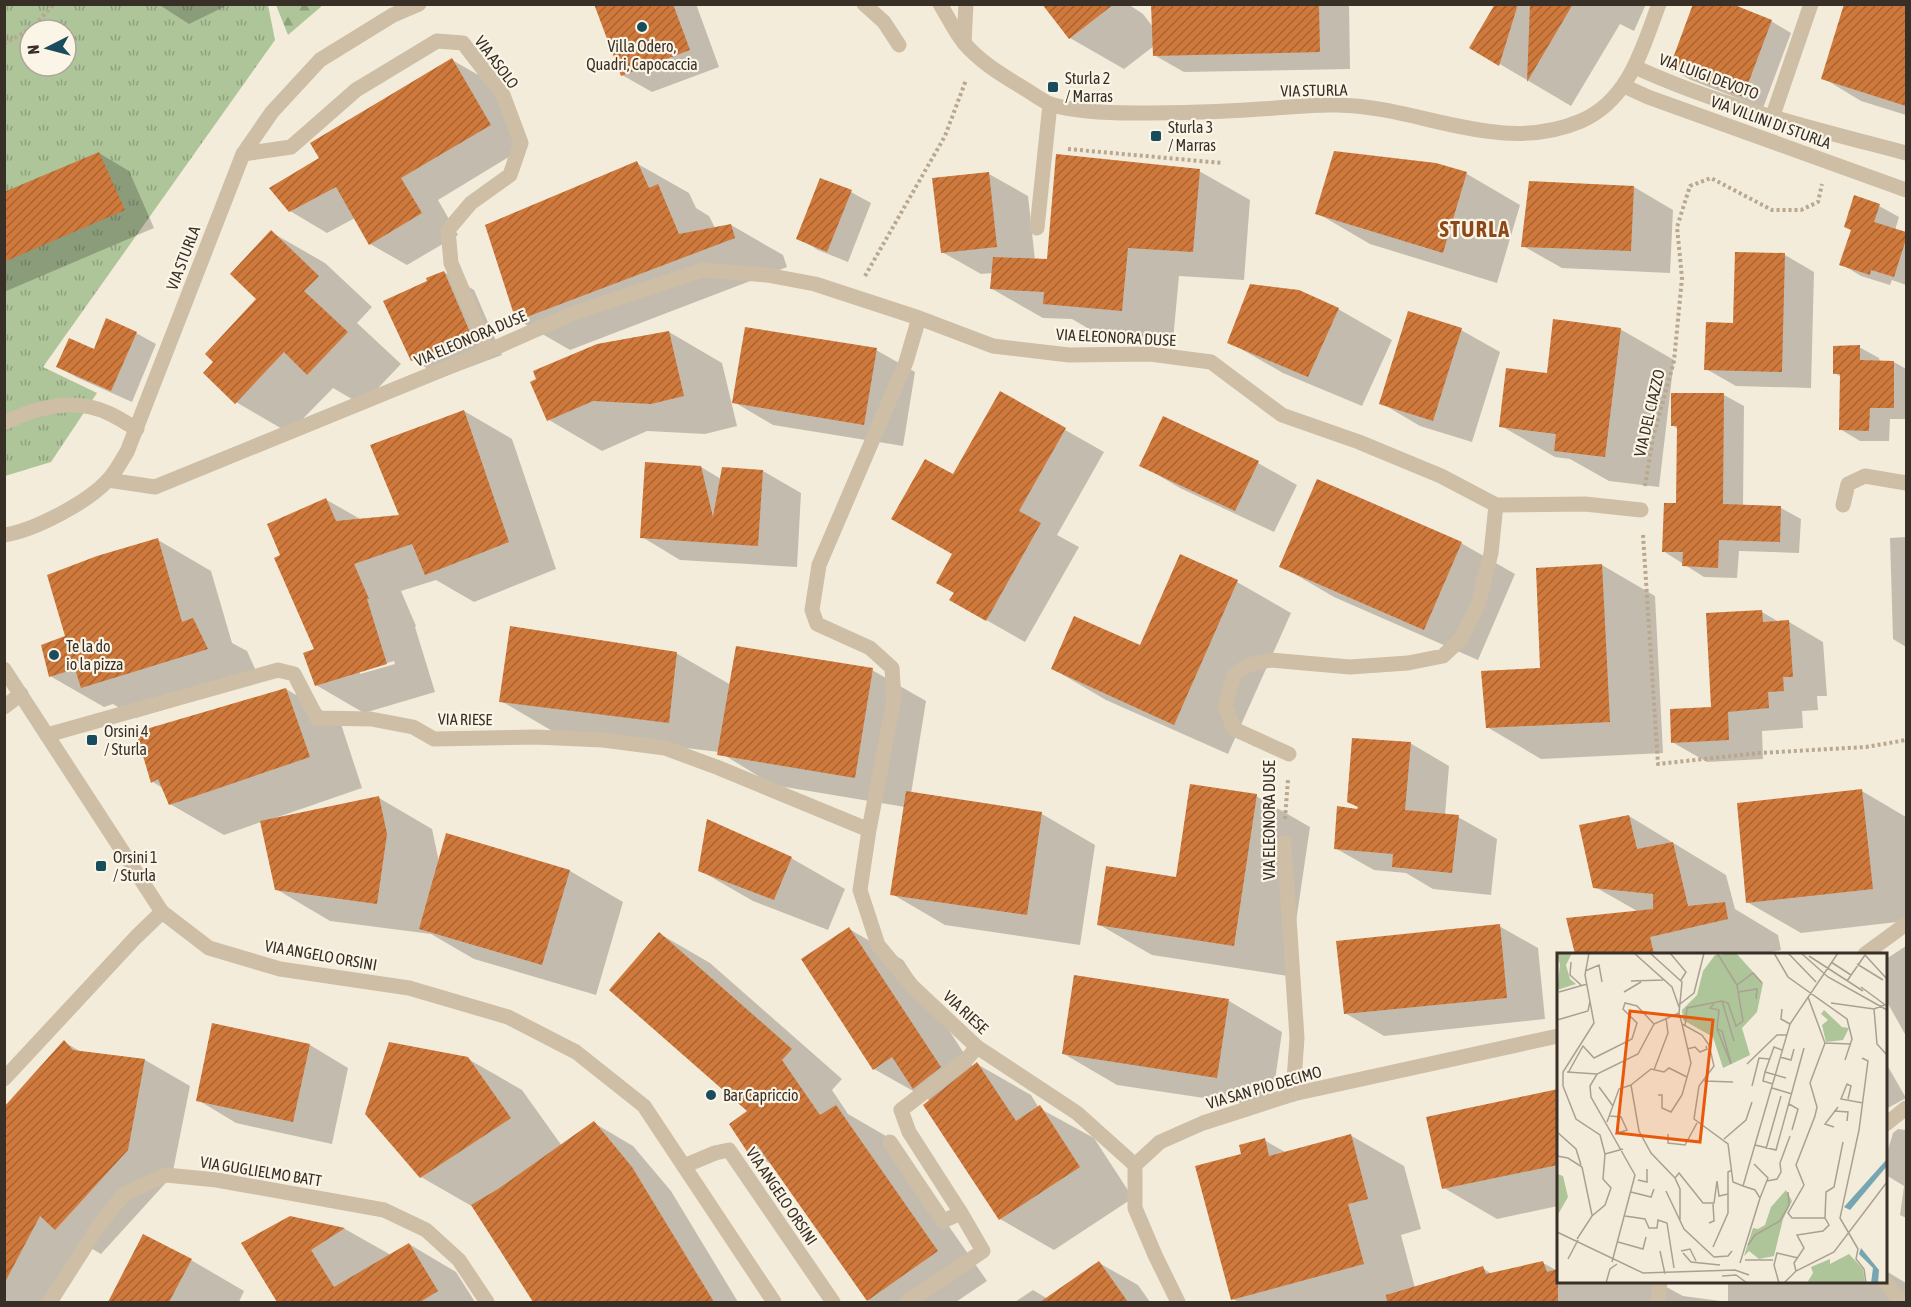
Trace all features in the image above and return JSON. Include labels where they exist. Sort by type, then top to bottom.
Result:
[{"type":"street","name":"VIA STURLA","points":[[4,535],[15,534],[68,511],[108,480],[127,452],[243,154],[272,112],[320,60],[393,15],[420,4]]},
{"type":"street","points":[[864,4],[884,22],[899,45]]},
{"type":"street","name":"VIA STURLA","points":[[940,4],[964,43],[995,71],[1050,104],[1068,108],[1115,113],[1184,113],[1338,105],[1407,114],[1490,133],[1526,134],[1559,129],[1584,120],[1606,105],[1624,86],[1635,68],[1659,4]]},
{"type":"street","points":[[964,43],[966,4]]},
{"type":"street","name":"VIA LUIGI DEVOTO","points":[[1772,118],[1812,4]]},
{"type":"street","name":"VIA ASOLO","points":[[243,154],[291,147],[356,90],[437,41],[463,44],[503,95],[521,143],[510,175],[471,202],[448,230],[451,263],[488,351]]},
{"type":"street","name":"VIA LUIGI DEVOTO","points":[[1635,68],[1679,87],[1772,118],[1906,153]]},
{"type":"street","name":"VIA VILLINI DI STURLA","points":[[1624,86],[1648,97],[1906,190]]},
{"type":"street","points":[[1037,228],[1050,104]]},
{"type":"street","name":"VIA ELEONORA DUSE","points":[[108,480],[155,487],[488,351],[574,313],[703,270],[767,275],[815,284],[919,318],[993,346],[1069,355],[1150,354],[1211,362],[1282,415],[1359,442],[1440,476],[1496,505],[1585,504],[1641,510]]},
{"type":"street","name":"VIA RIESE","points":[[919,318],[906,362],[819,565],[812,610],[817,624],[870,648],[892,668],[894,699],[860,890],[878,945],[913,987],[976,1047],[1077,1113],[1135,1165]]},
{"type":"street","points":[[4,423],[34,410],[56,405],[90,407],[108,413],[137,429]]},
{"type":"street","points":[[1843,505],[1848,484],[1865,476],[1906,483]]},
{"type":"street","name":"VIA ELEONORA DUSE","points":[[1289,754],[1234,729],[1225,706],[1234,675],[1248,664],[1270,660],[1350,667],[1408,663],[1443,656],[1461,639],[1478,605],[1491,553],[1496,505]]},
{"type":"street","name":"VIA ANGELO ORSINI","points":[[4,669],[162,912],[208,948],[280,969],[409,988],[508,1017],[576,1052],[644,1106],[774,1302]]},
{"type":"street","name":"VIA RIESE","points":[[47,735],[278,670],[294,674],[317,718],[371,719],[413,727],[434,739],[535,737],[603,740],[666,748],[869,830]]},
{"type":"street","points":[[4,707],[21,694]]},
{"type":"street","name":"VIA ELEONORA DUSE","points":[[1284,843],[1297,1038],[1293,1094]]},
{"type":"street","points":[[4,1080],[136,937],[162,912]]},
{"type":"street","points":[[1865,953],[1904,926]]},
{"type":"street","name":"VIA SAN PIO DECIMO","points":[[1135,1165],[1160,1142],[1203,1124],[1293,1094],[1557,1036]]},
{"type":"street","points":[[907,1302],[983,1251],[909,1132],[901,1110],[966,1060],[976,1047]]},
{"type":"street","points":[[1887,1124],[1906,1108]]},
{"type":"street","points":[[890,1142],[944,1221],[961,1213]]},
{"type":"street","name":"VIA ANGELO ORSINI","points":[[684,1166],[715,1153],[729,1150],[833,1302]]},
{"type":"street","points":[[1135,1165],[1135,1208],[1178,1302]]},
{"type":"street","name":"VIA GUGLIELMO BATT","points":[[50,1302],[99,1225],[124,1194],[166,1175],[217,1180],[384,1210],[426,1230],[434,1237],[459,1260],[487,1302]]},
{"type":"street","points":[[1658,1302],[1660,1283]]},
{"type":"street","points":[[1887,1283],[1901,1302]]},
{"type":"path","points":[[4,44],[32,28],[54,4]]},
{"type":"path","points":[[853,297],[945,136],[966,79]]},
{"type":"path","points":[[1047,147],[1222,163]]},
{"type":"path","name":"VIA DEL CIAZZO","points":[[1822,183],[1818,202],[1801,210],[1772,210],[1711,178],[1690,186],[1677,227],[1682,278],[1674,362],[1653,438],[1641,510],[1658,764],[1759,753],[1866,747],[1906,740]]},
{"type":"path","name":"VIA ELEONORA DUSE","points":[[1284,843],[1289,754]]},
{"type":"green space","points":[[5,5],[268,5],[275,40],[43,367],[97,393],[51,462],[5,476]]},
{"type":"green space","points":[[276,5],[323,5],[288,35]]},
{"type":"building","name":"Villa Odero, Quadri, Capocaccia","points":[[594,4],[673,4],[690,50],[621,76]]},
{"type":"building","points":[[1042,4],[1114,4],[1069,39]]},
{"type":"building","points":[[1151,4],[1319,4],[1320,52],[1153,56]]},
{"type":"building","points":[[1495,4],[1518,4],[1499,66],[1469,48]]},
{"type":"building","points":[[1530,4],[1573,4],[1527,82]]},
{"type":"building","points":[[1693,4],[1732,4],[1772,20],[1743,97],[1669,69]]},
{"type":"building","points":[[1844,4],[1906,4],[1906,106],[1821,79]]},
{"type":"building","points":[[452,58],[491,125],[401,178],[422,213],[369,245],[336,187],[289,212],[269,188],[319,158],[310,143]]},
{"type":"building","points":[[1334,151],[1436,163],[1467,172],[1443,253],[1315,214]]},
{"type":"building","points":[[99,152],[125,210],[4,262],[4,192]]},
{"type":"building","points":[[1056,154],[1200,169],[1193,252],[1128,248],[1122,311],[1043,304],[1044,292],[990,289],[993,257],[1047,259]]},
{"type":"building","points":[[637,161],[649,188],[658,184],[679,234],[731,224],[735,238],[516,321],[485,225]]},
{"type":"building","points":[[989,172],[997,247],[941,253],[932,178]]},
{"type":"building","points":[[820,178],[852,190],[827,252],[796,239]]},
{"type":"building","points":[[1529,181],[1634,186],[1631,251],[1521,247]]},
{"type":"building","points":[[1854,195],[1880,204],[1874,222],[1906,232],[1906,239],[1894,277],[1871,270],[1870,275],[1839,265],[1851,230],[1844,227]]},
{"type":"building","points":[[271,230],[319,276],[304,291],[348,332],[307,375],[284,352],[235,404],[203,373],[213,362],[205,354],[256,299],[230,274]]},
{"type":"building","points":[[1735,252],[1785,253],[1782,372],[1704,370],[1706,322],[1733,323]]},
{"type":"building","points":[[444,271],[472,337],[411,361],[383,301]]},
{"type":"building","points":[[1250,284],[1299,290],[1339,308],[1308,377],[1227,343]]},
{"type":"building","points":[[1408,311],[1462,328],[1433,421],[1379,404]]},
{"type":"building","points":[[106,318],[137,332],[111,391],[56,367],[69,338],[94,349]]},
{"type":"building","points":[[1553,319],[1621,328],[1605,457],[1554,451],[1556,434],[1499,427],[1506,368],[1547,373]]},
{"type":"building","points":[[745,327],[877,348],[864,425],[732,403]]},
{"type":"building","points":[[669,331],[684,396],[651,404],[593,401],[547,421],[530,382],[536,379],[533,371],[597,344]]},
{"type":"building","points":[[1860,345],[1860,360],[1894,361],[1894,408],[1870,408],[1869,431],[1839,430],[1840,374],[1833,374],[1833,346]]},
{"type":"building","points":[[1000,391],[1066,428],[1019,511],[1041,523],[986,621],[949,600],[954,593],[936,583],[952,554],[891,519],[925,459],[953,474]]},
{"type":"building","points":[[1671,393],[1724,393],[1723,504],[1781,506],[1780,542],[1719,540],[1718,568],[1682,566],[1683,552],[1662,552],[1664,503],[1676,503],[1677,426],[1671,426]]},
{"type":"building","points":[[464,410],[509,542],[425,575],[412,544],[354,564],[369,599],[367,599],[387,664],[315,686],[303,653],[314,649],[274,558],[280,555],[267,524],[326,498],[336,521],[399,515],[370,445]]},
{"type":"building","points":[[1163,416],[1259,461],[1235,511],[1139,466]]},
{"type":"building","points":[[645,462],[701,466],[713,517],[722,467],[763,470],[758,546],[640,538]]},
{"type":"building","points":[[1317,479],[1462,542],[1424,630],[1279,567]]},
{"type":"building","points":[[158,538],[182,622],[193,618],[208,649],[81,688],[75,669],[49,677],[41,645],[65,636],[47,575],[97,556]]},
{"type":"building","points":[[1180,554],[1238,580],[1174,725],[1051,669],[1074,616],[1140,645]]},
{"type":"building","points":[[1602,564],[1610,722],[1486,728],[1481,671],[1540,668],[1536,568]]},
{"type":"building","points":[[1762,610],[1763,622],[1789,620],[1793,677],[1783,677],[1784,691],[1768,692],[1769,708],[1728,712],[1729,740],[1671,743],[1670,709],[1711,707],[1706,613]]},
{"type":"building","points":[[510,626],[677,652],[669,723],[499,702]]},
{"type":"building","points":[[736,646],[873,668],[855,778],[717,755]]},
{"type":"building","points":[[286,688],[310,757],[169,805],[158,779],[151,783],[136,732]]},
{"type":"building","points":[[1352,738],[1411,742],[1405,810],[1459,815],[1452,873],[1392,867],[1393,854],[1334,849],[1337,806],[1357,809],[1358,807],[1347,802]]},
{"type":"building","points":[[1190,784],[1257,794],[1234,946],[1097,925],[1106,866],[1176,877]]},
{"type":"building","points":[[1862,789],[1873,889],[1746,903],[1737,803]]},
{"type":"building","points":[[906,791],[1042,812],[1027,915],[890,895]]},
{"type":"building","points":[[379,796],[387,834],[377,904],[275,890],[260,821]]},
{"type":"building","points":[[1629,815],[1637,849],[1673,842],[1688,906],[1725,902],[1728,919],[1650,937],[1654,953],[1575,953],[1566,918],[1653,909],[1653,894],[1593,888],[1579,825]]},
{"type":"building","points":[[707,819],[792,857],[774,900],[698,871]]},
{"type":"building","points":[[446,833],[570,870],[542,965],[419,929]]},
{"type":"building","points":[[1500,924],[1507,998],[1344,1014],[1336,941]]},
{"type":"building","points":[[849,927],[941,1067],[913,1089],[892,1057],[873,1070],[801,959]]},
{"type":"building","points":[[659,932],[792,1049],[782,1060],[820,1115],[836,1105],[938,1251],[867,1301],[758,1146],[748,1153],[729,1124],[747,1111],[609,990]]},
{"type":"building","points":[[1074,975],[1229,999],[1217,1078],[1062,1054]]},
{"type":"building","points":[[212,1023],[310,1044],[293,1122],[196,1101]]},
{"type":"building","points":[[64,1040],[73,1050],[145,1059],[128,1150],[55,1230],[40,1216],[4,1284],[4,1107]]},
{"type":"building","points":[[389,1042],[468,1057],[511,1118],[420,1178],[365,1114]]},
{"type":"building","points":[[977,1062],[1016,1121],[1040,1105],[1080,1167],[999,1220],[923,1105]]},
{"type":"building","points":[[1557,1089],[1557,1165],[1442,1189],[1426,1117]]},
{"type":"building","points":[[594,1121],[632,1167],[714,1302],[533,1302],[471,1205],[498,1189]]},
{"type":"building","points":[[1351,1134],[1368,1199],[1348,1204],[1364,1264],[1231,1300],[1195,1166],[1241,1154],[1239,1145],[1265,1138],[1269,1156]]},
{"type":"building","points":[[290,1216],[345,1228],[311,1250],[334,1287],[409,1243],[438,1291],[420,1302],[277,1302],[241,1243]]},
{"type":"building","points":[[143,1234],[192,1259],[169,1302],[108,1302]]},
{"type":"building","points":[[1099,1261],[1128,1302],[1040,1302]]},
{"type":"building","points":[[1543,1261],[1547,1272],[1557,1269],[1558,1302],[1387,1302],[1386,1295],[1483,1266],[1486,1274]]},
{"type":"place","name":"Villa Odero, Quadri, Capocaccia","points":[[642,27]]},
{"type":"place","name":"Sturla 2 / Marras","points":[[1053,87]]},
{"type":"place","name":"Sturla 3 / Marras","points":[[1156,136]]},
{"type":"place","name":"Te la do io la pizza","points":[[54,655]]},
{"type":"place","name":"Orsini 4 / Sturla","points":[[92,740]]},
{"type":"place","name":"Orsini 1 / Sturla","points":[[101,866]]},
{"type":"place","name":"Bar Capriccio","points":[[711,1095]]},
{"type":"district","name":"STURLA","points":[[1475,229]]}]
